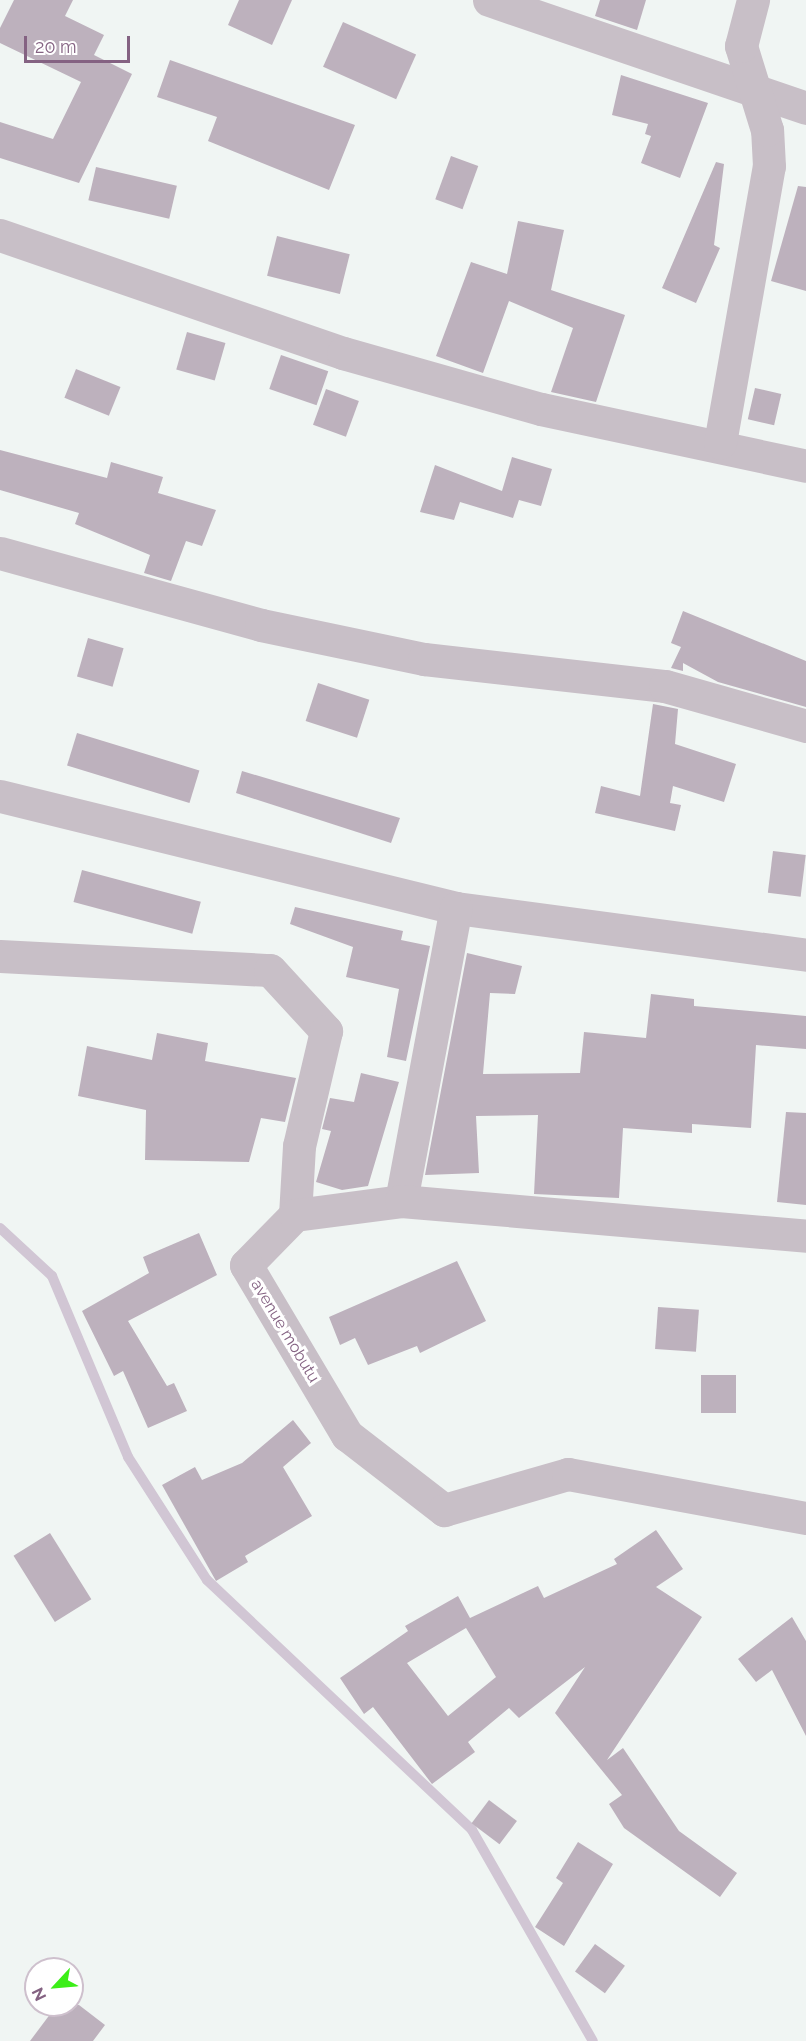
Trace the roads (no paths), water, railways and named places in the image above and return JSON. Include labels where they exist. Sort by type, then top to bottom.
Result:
[{"type":"street","points":[[489,0],[806,108]]},
{"type":"street","points":[[720,444],[769,166],[767,130],[741,46],[753,0]]},
{"type":"street","points":[[0,235],[343,353],[541,409],[720,444],[806,466]]},
{"type":"street","points":[[0,553],[261,625],[424,658],[665,686],[806,726]]},
{"type":"street","points":[[0,796],[456,908],[806,955]]},
{"type":"street","points":[[401,1201],[456,908]]},
{"type":"street","points":[[0,956],[270,970],[326,1031],[300,1146],[295,1215],[401,1201],[806,1236]]},
{"type":"street","name":"avenue mobutu","points":[[295,1215],[246,1265],[347,1435],[444,1510],[568,1474],[806,1518]]},
{"type":"waterway","points":[[0,1228],[52,1276],[128,1457],[207,1580],[472,1830],[593,2041]]}]
